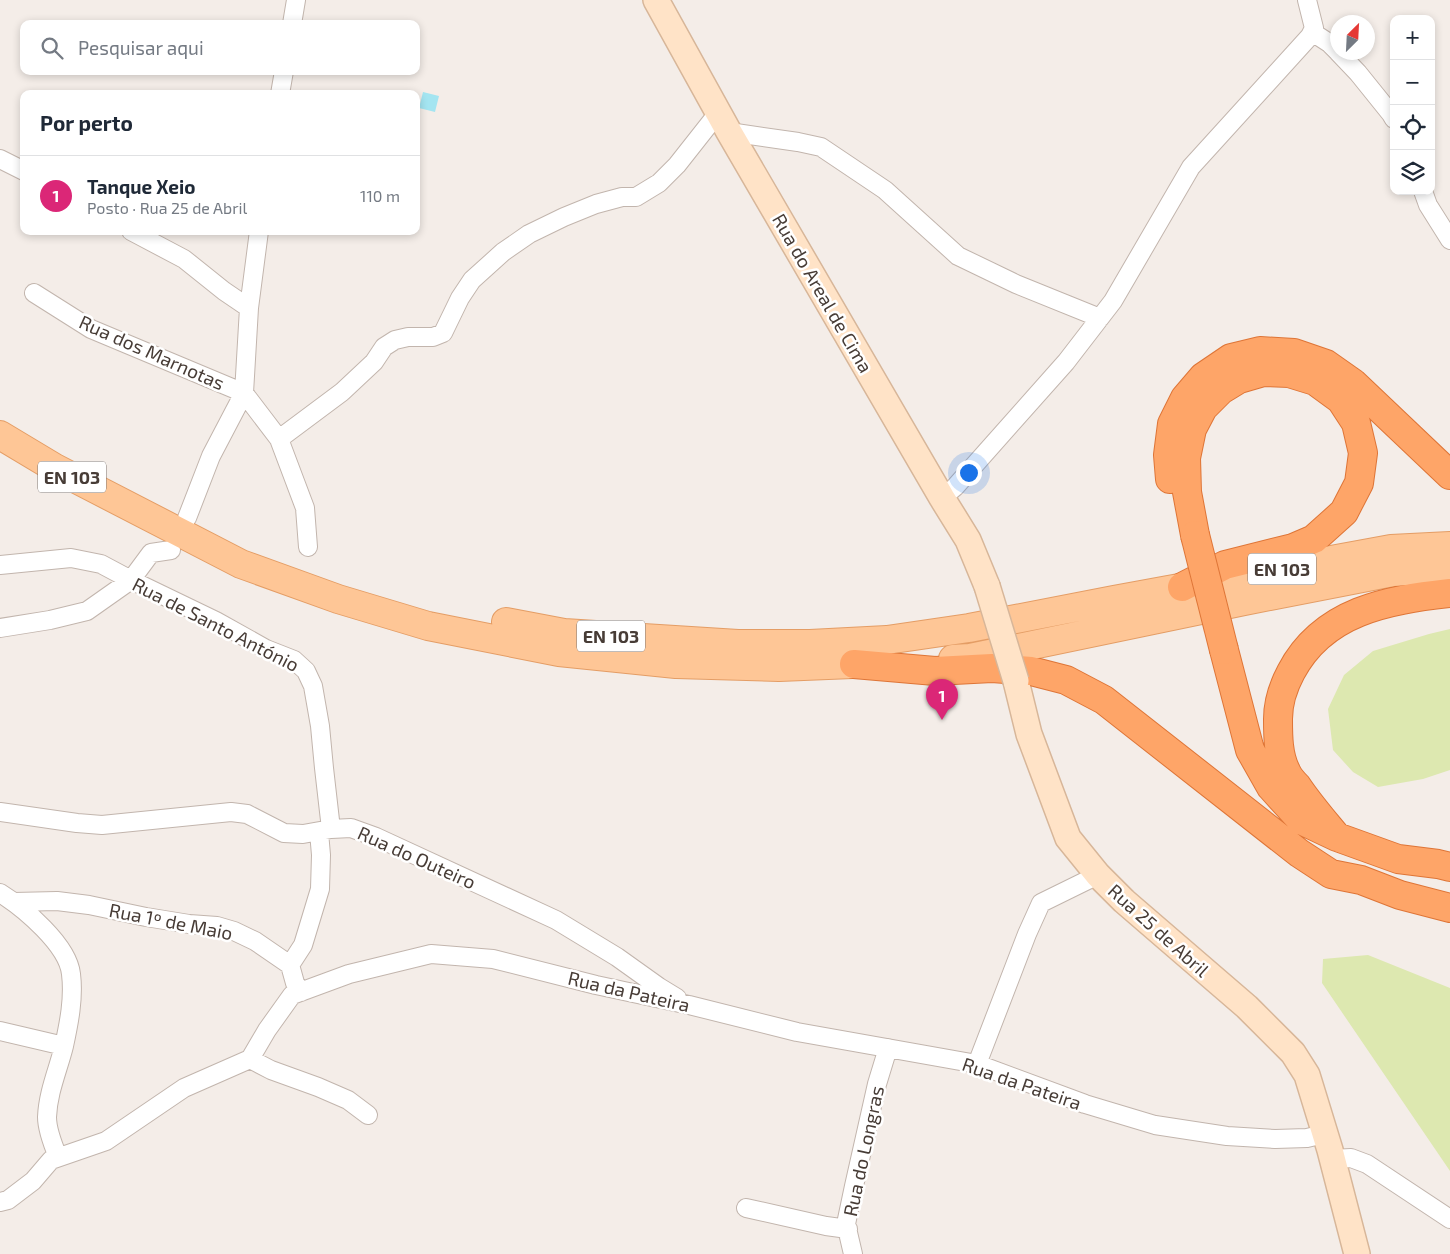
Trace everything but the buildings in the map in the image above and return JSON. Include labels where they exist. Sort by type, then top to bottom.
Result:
[{"type":"highway","points":[[1360,880],[1306,846],[1258,796],[1233,750],[1215,652],[1187,538],[1171,494],[1168,455],[1172,424],[1184,398],[1203,377],[1231,358],[1260,351],[1294,352],[1326,364],[1353,383],[1450,475]]},
{"type":"highway","points":[[1182,587],[1225,565],[1293,548],[1314,539],[1344,512],[1359,483],[1363,453],[1356,423],[1341,400],[1315,381],[1289,373],[1263,372],[1239,379],[1221,390],[1203,408],[1192,430],[1186,458],[1187,538]]},
{"type":"highway","points":[[1337,837],[1308,803],[1286,771],[1278,745],[1278,711],[1284,686],[1296,662],[1313,640],[1335,624],[1359,611],[1418,597],[1450,593]]},
{"type":"highway","points":[[1215,652],[1250,750],[1271,787],[1301,820],[1337,837],[1398,859],[1448,863]]},
{"type":"highway","points":[[854,664],[935,671],[992,668],[1031,671],[1066,680],[1104,700],[1299,853],[1331,874],[1360,880],[1400,895],[1450,909]]},
{"type":"main road","name":"Rua do Areal de Cima","points":[[656,0],[724,123],[968,540],[987,586]]},
{"type":"main road","name":"EN 103","points":[[0,435],[55,468],[241,564],[338,598],[428,626],[559,652],[676,664],[779,667],[970,658],[1393,572],[1450,568]]},
{"type":"main road","name":"EN 103","points":[[146,516],[246,555],[341,584],[435,609],[564,633],[738,644],[810,644],[887,640],[969,628],[1391,549],[1450,546]]},
{"type":"main road","name":"Rua 25 de Abril","points":[[987,586],[1016,682],[1029,734],[1068,838],[1098,874],[1124,900],[1247,1007],[1294,1053],[1307,1075],[1357,1254]]},
{"type":"street","points":[[293,20],[296,0]]},
{"type":"street","points":[[942,498],[955,487],[1066,362],[1114,301],[1191,167],[1310,36],[1314,28],[1307,0]]},
{"type":"street","points":[[1312,32],[1330,45]]},
{"type":"street","points":[[1346,60],[1390,112]]},
{"type":"street","points":[[281,90],[283,75]]},
{"type":"street","points":[[279,439],[342,392],[374,362],[384,347],[395,340],[408,337],[433,337],[442,333],[460,298],[472,280],[503,252],[529,234],[564,216],[622,197],[636,197],[659,183],[724,123],[821,147],[885,190],[958,256],[1016,284],[1100,318]]},
{"type":"street","points":[[0,160],[20,169]]},
{"type":"street","points":[[1425,195],[1450,240]]},
{"type":"street","points":[[139,235],[184,259],[249,308]]},
{"type":"street","points":[[187,518],[212,456],[244,393],[249,308],[258,235]]},
{"type":"street","name":"Rua dos Marnotas","points":[[34,293],[91,329],[244,393]]},
{"type":"street","points":[[244,393],[279,439],[305,508],[308,547]]},
{"type":"street","points":[[0,628],[50,620],[87,611],[131,580],[151,553],[171,550]]},
{"type":"street","name":"Rua de Santo António","points":[[0,566],[71,558],[101,564],[216,621],[266,649],[294,660],[306,671],[313,686],[320,726],[324,768],[325,830],[321,855],[320,888],[303,945],[290,965]]},
{"type":"street","name":"Rua do Outeiro","points":[[0,812],[102,825],[231,812],[247,814],[284,833],[303,834],[351,828],[376,837],[556,920],[617,957],[659,987],[689,1005]]},
{"type":"street","points":[[977,1064],[1027,934],[1041,903],[1098,874]]},
{"type":"street","points":[[7,898],[46,930],[62,951],[71,972],[73,999],[64,1046],[51,1089],[47,1118],[58,1157]]},
{"type":"street","name":"Rua 1º de Maio","points":[[7,898],[89,905],[146,917],[189,924],[217,926],[234,931],[255,941],[290,965]]},
{"type":"street","name":"Rua da Pateira","points":[[250,1059],[267,1030],[292,995],[349,974],[432,954],[493,959],[798,1032],[977,1064],[1085,1104],[1155,1125],[1227,1136],[1307,1138],[1324,1134]]},
{"type":"street","points":[[290,965],[301,992]]},
{"type":"street","points":[[0,1032],[64,1046]]},
{"type":"street","name":"Rua do Longras","points":[[853,1254],[846,1224],[888,1048]]},
{"type":"street","points":[[0,1202],[8,1200],[33,1180],[51,1160],[106,1141],[184,1088],[250,1059],[271,1070],[348,1100],[368,1115]]},
{"type":"street","points":[[1332,1160],[1351,1158],[1367,1164],[1450,1219]]},
{"type":"street","points":[[746,1208],[848,1229]]},
{"type":"green space","points":[[1450,629],[1450,770],[1423,779],[1378,787],[1353,772],[1333,750],[1328,709],[1344,675],[1373,651]]},
{"type":"green space","points":[[1368,955],[1450,988],[1450,1171],[1322,983],[1323,959]]},
{"type":"water","points":[[423,92],[439,96],[435,112],[420,108]]},
{"type":"place","name":"Tanque Xeio","points":[[942,720]]}]
